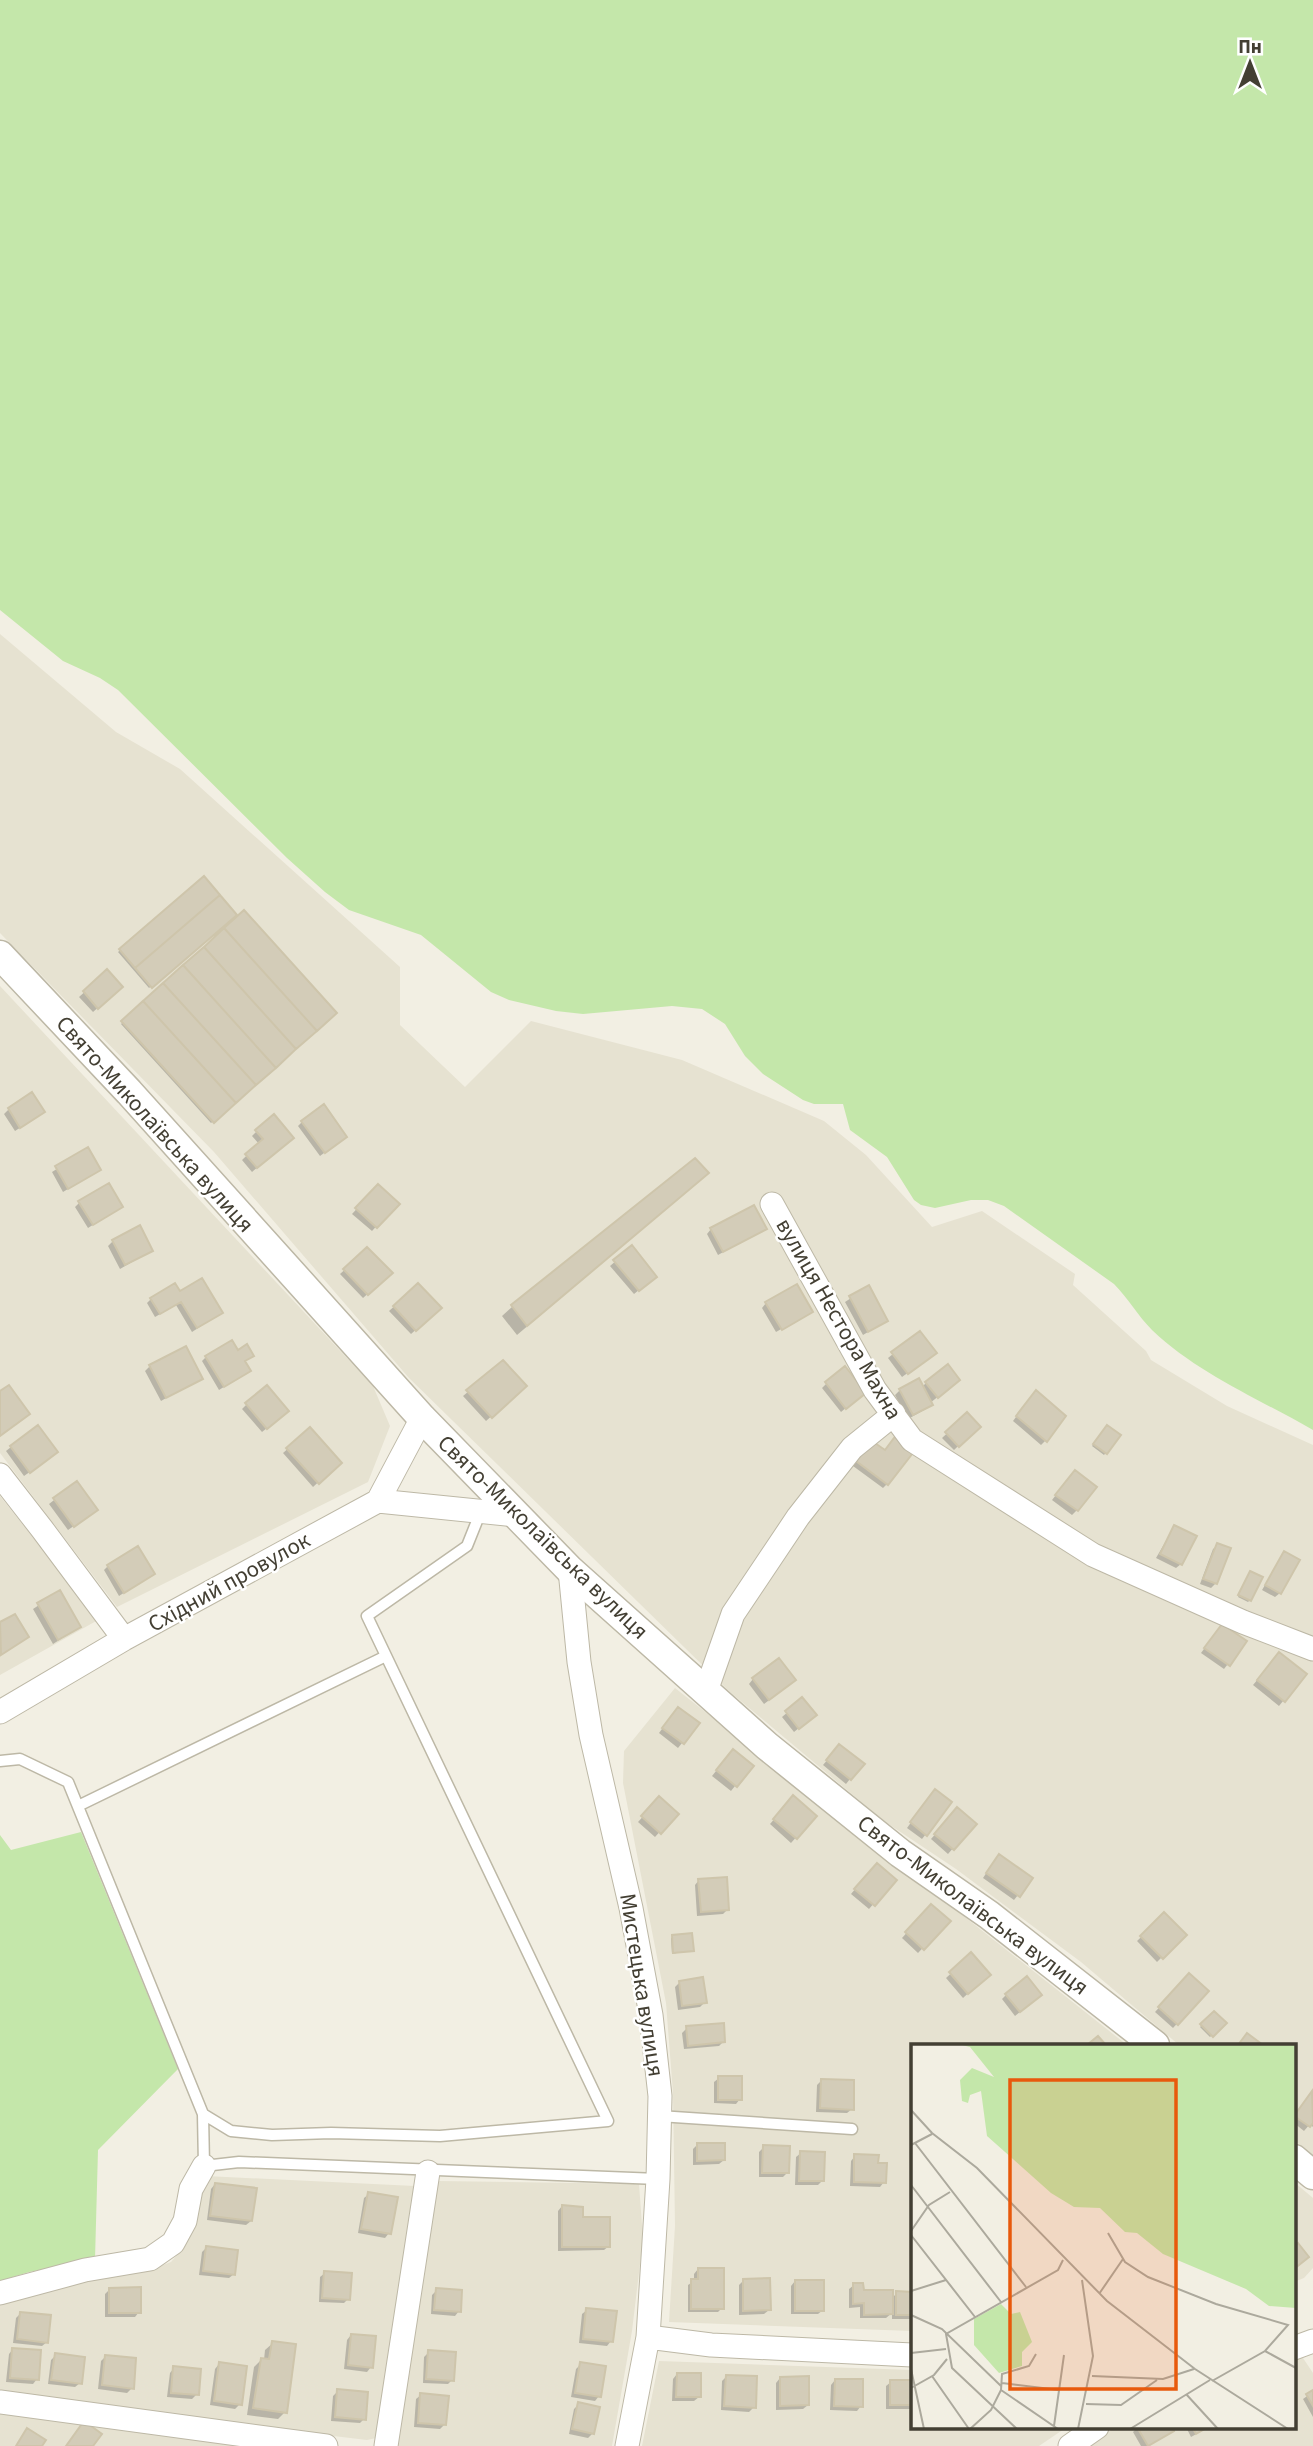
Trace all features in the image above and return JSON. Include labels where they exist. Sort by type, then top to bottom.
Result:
[{"type":"street","name":"Свято-Миколаївська вулиця","points":[[0,955],[138,1102],[422,1418],[570,1570],[767,1746],[900,1853],[989,1915],[1154,2044]]},
{"type":"street","name":"вулиця Нестора Махна","points":[[772,1204],[875,1390],[912,1440],[1093,1555],[1244,1622],[1313,1649]]},
{"type":"street","points":[[706,1691],[733,1614],[798,1517],[852,1448],[894,1415]]},
{"type":"street","points":[[422,1418],[378,1500],[516,1515]]},
{"type":"street","points":[[0,1475],[124,1639]]},
{"type":"street","name":"Східний провулок","points":[[0,1712],[124,1639],[378,1500]]},
{"type":"street","name":"Мистецька вулиця","points":[[570,1570],[579,1662],[591,1735],[631,1908],[651,2015],[660,2096],[658,2179],[648,2337],[627,2446]]},
{"type":"street","points":[[1296,2161],[1313,2175]]},
{"type":"street","points":[[0,2293],[85,2270],[150,2259],[173,2243],[185,2221],[191,2189],[204,2166]]},
{"type":"street","points":[[386,2446],[428,2172]]},
{"type":"street","points":[[648,2337],[711,2345],[911,2355]]},
{"type":"street","points":[[1296,2347],[1313,2341]]},
{"type":"street","points":[[0,2402],[326,2446]]},
{"type":"street","points":[[1070,2446],[1096,2428]]},
{"type":"lane","points":[[203,2114],[231,2131],[272,2135],[331,2133],[440,2136],[608,2121],[367,1616],[467,1546],[481,1511]]},
{"type":"lane","points":[[78,1806],[386,1656]]},
{"type":"lane","points":[[0,1761],[20,1759],[68,1782],[203,2114],[204,2166],[239,2162],[428,2172],[658,2179]]},
{"type":"lane","points":[[659,2116],[852,2129]]},
{"type":"shaded area","points":[[0,634],[116,732],[180,769],[400,967],[400,1025],[465,1087],[531,1021],[682,1060],[824,1121],[866,1155],[932,1227],[982,1211],[1075,1274],[1073,1285],[1146,1351],[1151,1360],[1227,1406],[1313,1445],[1313,2155],[1296,2142],[1296,2044],[1178,2044],[1081,1962],[956,1869],[884,1821],[730,1692],[409,1378],[214,1152],[0,933]]},
{"type":"shaded area","points":[[0,986],[373,1386],[390,1426],[368,1482],[117,1607],[0,1453]]},
{"type":"shaded area","points":[[0,1496],[98,1620],[0,1675]]},
{"type":"shaded area","points":[[675,1688],[1126,2044],[911,2044],[911,2331],[669,2322],[675,2226],[673,2093],[666,2003],[623,1783],[624,1751]]},
{"type":"shaded area","points":[[206,2176],[415,2186],[376,2438],[367,2440],[0,2396],[0,2297],[149,2270],[171,2262],[185,2246],[194,2227],[199,2194]]},
{"type":"shaded area","points":[[438,2181],[639,2184],[643,2239],[632,2331],[612,2446],[397,2446]]},
{"type":"shaded area","points":[[1296,2184],[1313,2198],[1313,2268],[1304,2278],[1296,2281]]},
{"type":"shaded area","points":[[1301,2355],[1313,2373],[1313,2446],[1086,2446],[1114,2428],[1296,2428],[1296,2356]]},
{"type":"shaded area","points":[[659,2361],[911,2370],[911,2428],[1066,2428],[1039,2446],[642,2446]]},
{"type":"shaded area","points":[[0,2399],[311,2446],[0,2446]]},
{"type":"green space","points":[[0,0],[1313,0],[1313,1430],[1189,1359],[1152,1330],[1114,1284],[1004,1206],[988,1200],[971,1200],[935,1208],[921,1205],[914,1200],[887,1157],[850,1130],[843,1104],[814,1104],[803,1100],[763,1074],[745,1056],[725,1024],[702,1009],[672,1006],[583,1014],[509,1000],[491,992],[421,935],[349,910],[287,858],[118,690],[100,678],[63,661],[0,610]]},
{"type":"green space","points":[[81,1832],[178,2069],[98,2150],[95,2259],[29,2272],[0,2281],[0,1835],[11,1850]]},
{"type":"building","points":[[204,876],[220,895],[135,968],[119,949]]},
{"type":"building","points":[[220,895],[237,915],[152,988],[135,968]]},
{"type":"building","points":[[244,910],[337,1013],[317,1031],[224,928]]},
{"type":"building","points":[[224,928],[317,1031],[296,1049],[204,947]]},
{"type":"building","points":[[204,947],[296,1049],[276,1068],[183,965]]},
{"type":"building","points":[[183,965],[276,1068],[256,1085],[163,983]]},
{"type":"building","points":[[107,969],[123,987],[98,1009],[83,991]]},
{"type":"building","points":[[163,983],[256,1085],[236,1103],[143,1001]]},
{"type":"building","points":[[143,1001],[236,1103],[214,1123],[121,1021]]},
{"type":"building","points":[[32,1092],[45,1112],[20,1128],[8,1108]]},
{"type":"building","points":[[324,1104],[347,1137],[325,1153],[301,1121]]},
{"type":"building","points":[[274,1114],[294,1138],[257,1168],[245,1154],[263,1139],[255,1130]]},
{"type":"building","points":[[88,1147],[101,1170],[68,1189],[55,1166]]},
{"type":"building","points":[[695,1158],[709,1173],[527,1326],[511,1305]]},
{"type":"building","points":[[109,1183],[123,1207],[93,1225],[78,1201]]},
{"type":"building","points":[[378,1184],[400,1204],[377,1228],[355,1208]]},
{"type":"building","points":[[754,1205],[767,1229],[723,1252],[710,1228]]},
{"type":"building","points":[[140,1225],[153,1251],[125,1265],[112,1240]]},
{"type":"building","points":[[632,1245],[657,1277],[639,1291],[613,1260]]},
{"type":"building","points":[[367,1247],[393,1273],[368,1295],[343,1269]]},
{"type":"building","points":[[202,1278],[223,1313],[197,1328],[181,1302],[160,1314],[150,1298],[175,1283],[180,1291]]},
{"type":"building","points":[[418,1283],[442,1308],[416,1331],[393,1306]]},
{"type":"building","points":[[797,1284],[813,1312],[782,1330],[765,1302]]},
{"type":"building","points":[[869,1285],[888,1321],[868,1332],[849,1296]]},
{"type":"building","points":[[920,1331],[937,1353],[908,1374],[891,1352]]},
{"type":"building","points":[[232,1340],[238,1350],[247,1344],[254,1356],[245,1361],[251,1371],[224,1387],[205,1356]]},
{"type":"building","points":[[186,1346],[203,1379],[166,1398],[149,1365]]},
{"type":"building","points":[[503,1360],[527,1386],[492,1418],[466,1390]]},
{"type":"building","points":[[948,1364],[960,1380],[938,1398],[925,1382]]},
{"type":"building","points":[[845,1366],[866,1393],[846,1409],[825,1382]]},
{"type":"building","points":[[919,1378],[933,1405],[913,1415],[899,1389]]},
{"type":"building","points":[[9,1385],[30,1414],[0,1436],[0,1391]]},
{"type":"building","points":[[267,1385],[289,1411],[267,1429],[245,1403]]},
{"type":"building","points":[[1036,1390],[1066,1416],[1047,1442],[1016,1416]]},
{"type":"building","points":[[967,1412],[981,1427],[959,1447],[945,1432]]},
{"type":"building","points":[[38,1425],[58,1452],[30,1473],[10,1446]]},
{"type":"building","points":[[1107,1425],[1121,1435],[1107,1454],[1093,1444]]},
{"type":"building","points":[[310,1427],[342,1463],[319,1484],[286,1448]]},
{"type":"building","points":[[897,1434],[916,1449],[888,1485],[856,1461],[872,1441],[885,1450]]},
{"type":"building","points":[[1075,1470],[1097,1487],[1078,1511],[1055,1495]]},
{"type":"building","points":[[77,1481],[98,1510],[74,1527],[53,1498]]},
{"type":"building","points":[[1174,1525],[1197,1536],[1182,1565],[1160,1554]]},
{"type":"building","points":[[1217,1543],[1231,1548],[1217,1584],[1203,1579]]},
{"type":"building","points":[[138,1546],[155,1574],[124,1593],[107,1565]]},
{"type":"building","points":[[1284,1551],[1300,1560],[1281,1594],[1265,1585]]},
{"type":"building","points":[[1250,1571],[1263,1577],[1251,1601],[1238,1595]]},
{"type":"building","points":[[60,1590],[81,1627],[58,1640],[37,1603]]},
{"type":"building","points":[[15,1614],[29,1637],[1,1655],[0,1622]]},
{"type":"building","points":[[1222,1624],[1247,1641],[1230,1666],[1204,1648]]},
{"type":"building","points":[[1279,1652],[1307,1674],[1285,1702],[1257,1680]]},
{"type":"building","points":[[779,1658],[796,1680],[769,1700],[752,1678]]},
{"type":"building","points":[[802,1697],[817,1715],[799,1729],[785,1711]]},
{"type":"building","points":[[678,1707],[700,1723],[684,1744],[662,1728]]},
{"type":"building","points":[[839,1744],[865,1764],[851,1780],[826,1760]]},
{"type":"building","points":[[733,1749],[754,1766],[737,1787],[716,1770]]},
{"type":"building","points":[[935,1789],[952,1802],[927,1836],[910,1822]]},
{"type":"building","points":[[793,1795],[817,1816],[797,1839],[773,1819]]},
{"type":"building","points":[[659,1796],[679,1814],[661,1834],[641,1816]]},
{"type":"building","points":[[957,1807],[977,1824],[954,1850],[934,1834]]},
{"type":"building","points":[[999,1854],[1033,1878],[1020,1897],[986,1873]]},
{"type":"building","points":[[877,1863],[897,1880],[875,1906],[854,1889]]},
{"type":"building","points":[[727,1877],[729,1910],[701,1912],[698,1879]]},
{"type":"building","points":[[931,1904],[951,1921],[924,1950],[905,1932]]},
{"type":"building","points":[[1164,1912],[1187,1935],[1163,1959],[1140,1936]]},
{"type":"building","points":[[692,1933],[694,1951],[673,1953],[672,1935]]},
{"type":"building","points":[[971,1952],[991,1975],[968,1994],[949,1972]]},
{"type":"building","points":[[1189,1973],[1209,1991],[1178,2025],[1158,2007]]},
{"type":"building","points":[[1027,1976],[1042,1995],[1020,2012],[1005,1994]]},
{"type":"building","points":[[703,1977],[707,2003],[682,2006],[679,1981]]},
{"type":"building","points":[[1214,2011],[1227,2023],[1213,2037],[1200,2024]]},
{"type":"building","points":[[724,2023],[725,2042],[688,2046],[686,2026]]},
{"type":"building","points":[[1247,2033],[1262,2044],[1239,2044]]},
{"type":"building","points":[[1098,2036],[1105,2044],[1088,2044]]},
{"type":"building","points":[[718,2076],[742,2076],[742,2100],[718,2100]]},
{"type":"building","points":[[821,2079],[854,2080],[854,2110],[820,2108]]},
{"type":"building","points":[[1312,2091],[1313,2123],[1310,2127],[1296,2117],[1296,2113]]},
{"type":"building","points":[[697,2143],[725,2143],[725,2160],[697,2161]]},
{"type":"building","points":[[763,2145],[790,2146],[789,2173],[762,2173]]},
{"type":"building","points":[[800,2151],[825,2152],[824,2181],[799,2181]]},
{"type":"building","points":[[854,2154],[879,2155],[878,2163],[887,2163],[886,2183],[854,2182]]},
{"type":"building","points":[[215,2183],[257,2188],[252,2221],[210,2216]]},
{"type":"building","points":[[368,2192],[398,2197],[391,2234],[361,2229]]},
{"type":"building","points":[[562,2205],[583,2207],[583,2217],[610,2217],[610,2247],[562,2247]]},
{"type":"building","points":[[1298,2243],[1309,2257],[1296,2267]]},
{"type":"building","points":[[206,2246],[238,2250],[235,2275],[203,2271]]},
{"type":"building","points":[[698,2268],[724,2268],[724,2309],[691,2309],[691,2279],[698,2279]]},
{"type":"building","points":[[324,2271],[352,2273],[350,2300],[322,2298]]},
{"type":"building","points":[[770,2278],[771,2310],[743,2311],[743,2279]]},
{"type":"building","points":[[795,2280],[824,2280],[824,2311],[795,2311]]},
{"type":"building","points":[[853,2283],[863,2283],[864,2290],[893,2290],[893,2314],[864,2315],[864,2303],[853,2304]]},
{"type":"building","points":[[141,2287],[141,2313],[109,2313],[109,2288]]},
{"type":"building","points":[[436,2288],[462,2290],[461,2312],[434,2310]]},
{"type":"building","points":[[896,2291],[911,2292],[911,2315],[896,2315]]},
{"type":"building","points":[[586,2308],[617,2311],[613,2342],[583,2339]]},
{"type":"building","points":[[20,2312],[51,2315],[48,2343],[17,2339]]},
{"type":"building","points":[[351,2334],[376,2336],[373,2368],[348,2365]]},
{"type":"building","points":[[272,2341],[296,2344],[287,2413],[253,2408],[261,2358],[269,2359]]},
{"type":"building","points":[[12,2348],[41,2350],[39,2380],[10,2378]]},
{"type":"building","points":[[428,2350],[456,2352],[454,2381],[426,2379]]},
{"type":"building","points":[[55,2353],[85,2357],[82,2384],[51,2380]]},
{"type":"building","points":[[105,2355],[136,2358],[134,2389],[102,2385]]},
{"type":"building","points":[[219,2362],[247,2366],[242,2405],[214,2401]]},
{"type":"building","points":[[580,2362],[606,2366],[601,2397],[575,2393]]},
{"type":"building","points":[[173,2366],[201,2369],[199,2395],[171,2393]]},
{"type":"building","points":[[677,2373],[701,2373],[701,2397],[676,2397]]},
{"type":"building","points":[[726,2375],[757,2376],[756,2408],[724,2406]]},
{"type":"building","points":[[809,2376],[809,2405],[780,2406],[780,2377]]},
{"type":"building","points":[[835,2379],[863,2379],[863,2407],[834,2406]]},
{"type":"building","points":[[890,2380],[911,2380],[911,2405],[890,2405]]},
{"type":"building","points":[[337,2389],[368,2392],[366,2420],[335,2417]]},
{"type":"building","points":[[1313,2390],[1313,2406],[1306,2394]]},
{"type":"building","points":[[420,2393],[449,2396],[446,2425],[418,2423]]},
{"type":"building","points":[[578,2402],[600,2407],[594,2434],[572,2429]]},
{"type":"building","points":[[84,2421],[102,2434],[93,2446],[66,2446]]},
{"type":"building","points":[[27,2428],[46,2440],[42,2446],[16,2446]]},
{"type":"building","points":[[1138,2428],[1172,2428],[1174,2431],[1148,2446]]},
{"type":"building","points":[[1193,2428],[1206,2428],[1196,2434]]}]
